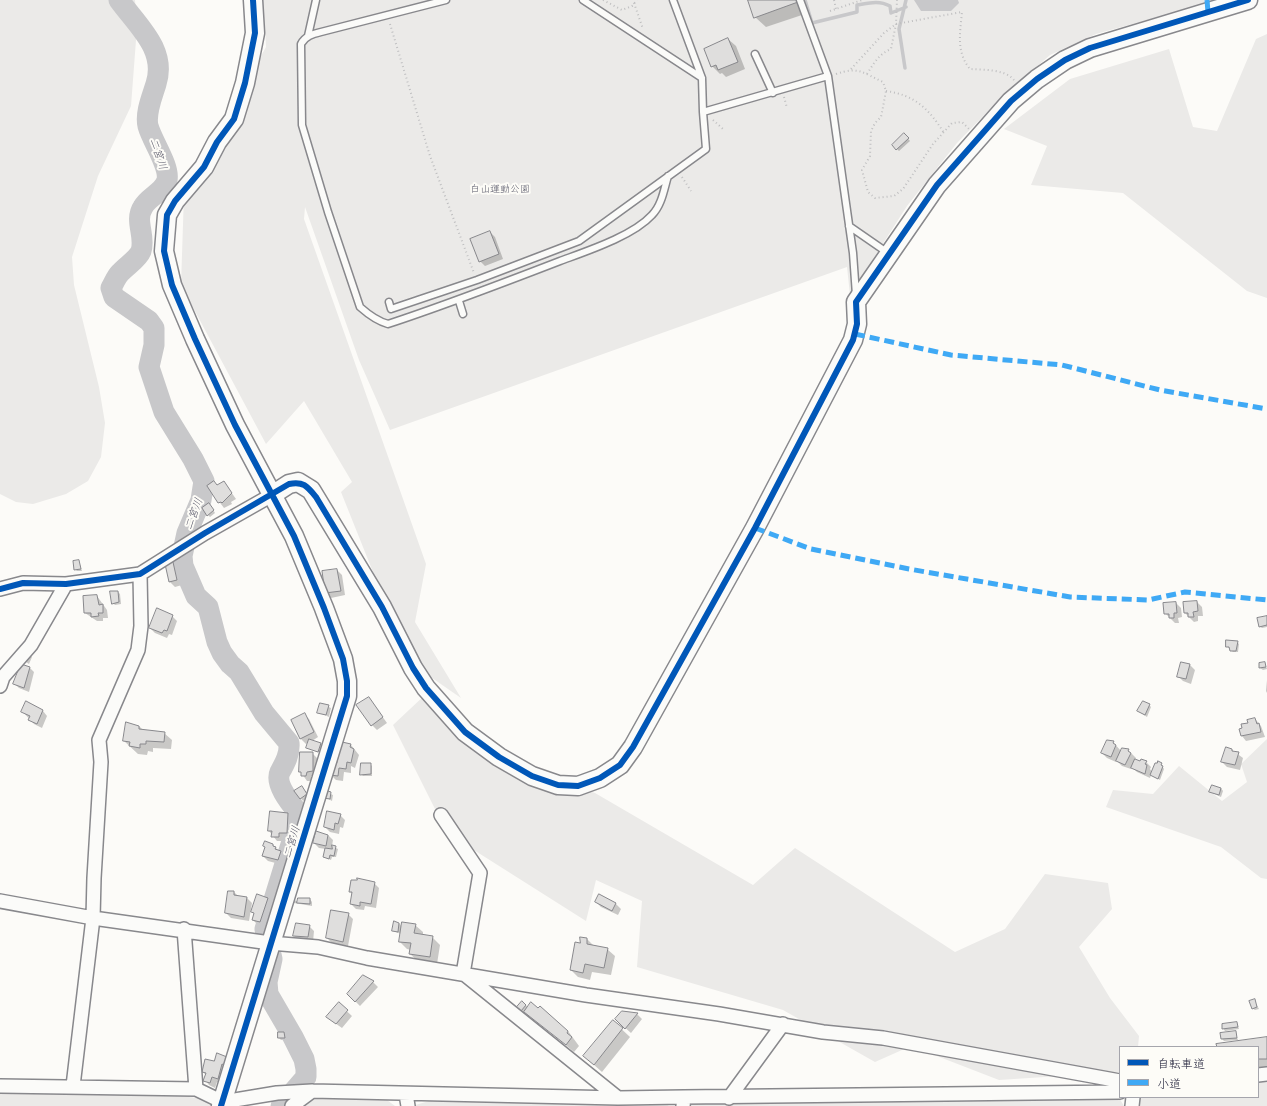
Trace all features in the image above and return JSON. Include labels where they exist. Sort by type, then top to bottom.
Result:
[{"type":"street","points":[[222,1104],[270,943],[347,696],[347,681],[343,659],[294,536],[235,425],[195,339],[172,285],[164,250],[167,215],[175,200],[204,167],[217,142],[234,120],[245,83],[255,33],[253,0]]},
{"type":"street","points":[[0,589],[23,583],[66,584],[140,574],[204,533],[289,484],[298,482],[311,490],[382,607],[426,688],[465,732],[499,757],[532,776],[558,786],[578,786],[600,778],[620,765],[640,734],[754,528],[853,340],[858,324],[856,302],[888,253],[936,185],[1011,101],[1065,60],[1090,48],[1248,0]]},
{"type":"street","points":[[73,1086],[93,918],[101,762],[99,740],[138,650],[142,600],[140,574]]},
{"type":"street","points":[[0,686],[3,677],[31,645],[66,584]]},
{"type":"street","points":[[441,815],[480,873],[463,974]]},
{"type":"street","points":[[0,901],[93,918],[184,929],[270,943],[318,947],[586,995],[783,1024],[823,1032],[883,1038],[1119,1080]]},
{"type":"street","points":[[184,929],[196,1089]]},
{"type":"street","points":[[463,974],[618,1098]]},
{"type":"street","points":[[729,1098],[783,1024]]},
{"type":"street","points":[[0,1086],[196,1089],[222,1104],[277,1094],[312,1092],[407,1100],[618,1098],[684,1102],[729,1098],[1119,1092]]},
{"type":"street","points":[[292,1106],[312,1092]]},
{"type":"lane","points":[[308,36],[316,0]]},
{"type":"lane","points":[[446,0],[308,36],[303,39],[301,44],[302,125],[328,212],[360,308],[378,322],[388,324],[459,301],[600,246],[634,229],[652,215],[660,205],[668,176]]},
{"type":"lane","points":[[582,0],[702,78]]},
{"type":"lane","points":[[389,302],[391,309],[477,280],[579,241],[706,149],[702,78],[673,0]]},
{"type":"lane","points":[[800,0],[828,76],[849,226],[856,302]]},
{"type":"lane","points":[[755,54],[773,93]]},
{"type":"lane","points":[[703,112],[828,76]]},
{"type":"lane","points":[[849,226],[888,253]]},
{"type":"lane","points":[[459,301],[463,314]]},
{"type":"path","points":[[603,0],[622,10],[632,6],[637,0]]},
{"type":"path","points":[[834,0],[836,9]]},
{"type":"path","points":[[830,11],[862,0]]},
{"type":"path","points":[[867,74],[876,59],[884,52],[892,49],[896,24],[897,0]]},
{"type":"path","points":[[634,3],[647,41]]},
{"type":"path","points":[[828,76],[851,68],[884,32],[896,24],[962,12],[959,46],[963,60],[970,69],[999,72],[1010,75],[1023,91]]},
{"type":"path","points":[[387,15],[430,156],[477,280]]},
{"type":"path","points":[[851,68],[883,82],[886,91],[881,117],[875,123],[871,131],[870,156],[862,170],[868,192],[875,198],[894,196],[903,189],[952,123],[962,122],[968,127]]},
{"type":"path","points":[[782,90],[787,108]]},
{"type":"path","points":[[886,91],[899,93],[917,102],[932,114],[944,132]]},
{"type":"path","points":[[677,169],[691,191]]},
{"type":"green space","points":[[0,0],[135,0],[137,27],[131,106],[98,176],[72,257],[74,285],[99,387],[105,423],[101,457],[88,481],[66,494],[33,504],[16,502],[0,494]]},
{"type":"green space","name":"白山運動公園","points":[[259,0],[1220,0],[1096,34],[1050,55],[998,101],[957,143],[907,206],[850,295],[847,267],[390,430],[359,360],[305,207],[304,219],[426,564],[415,622],[461,698],[409,662],[341,492],[352,482],[304,401],[266,444],[181,285],[184,194],[266,47],[265,25]]},
{"type":"green space","points":[[1267,34],[1267,298],[1247,291],[1123,193],[1031,185],[1047,146],[1004,129],[1070,79],[1169,49],[1193,127],[1217,131],[1256,39]]},
{"type":"green space","points":[[426,694],[506,763],[595,793],[753,885],[795,848],[955,952],[1005,929],[1045,874],[1108,883],[1112,909],[1079,947],[1110,998],[1139,1036],[1138,1046],[1119,1046],[1119,1072],[999,1080],[911,1046],[875,1062],[783,1010],[637,967],[642,901],[596,880],[586,921],[447,833],[393,725]]},
{"type":"green space","points":[[1267,739],[1267,879],[1261,878],[1221,847],[1106,807],[1113,790],[1153,794],[1179,766],[1222,801],[1247,782],[1241,764]]},
{"type":"green space","points":[[1267,1080],[1267,1106],[1135,1106],[1138,1098],[1259,1098],[1259,1081]]},
{"type":"green space","points":[[0,1088],[188,1095],[189,1097],[212,1100],[213,1106],[0,1106]]},
{"type":"green space","points":[[330,1096],[387,1100],[395,1106],[295,1106],[304,1101]]},
{"type":"green space","points":[[1118,1096],[1124,1106],[688,1106],[703,1102]]},
{"type":"green space","points":[[429,1101],[665,1103],[669,1106],[412,1106]]},
{"type":"shaded area","points":[[914,0],[958,0],[959,3],[951,11],[921,11]]},
{"type":"building","points":[[748,0],[797,0],[798,2],[754,18]]},
{"type":"building","points":[[728,38],[738,62],[718,70],[716,65],[711,67],[704,49]]},
{"type":"building","points":[[904,133],[909,138],[896,150],[892,145]]},
{"type":"building","points":[[490,231],[499,254],[479,262],[470,239]]},
{"type":"building","points":[[214,481],[217,485],[224,481],[232,493],[222,503],[218,503],[207,486]]},
{"type":"building","points":[[209,503],[214,510],[207,516],[202,508]]},
{"type":"building","points":[[79,560],[81,569],[74,570],[73,561]]},
{"type":"building","points":[[173,562],[177,580],[169,582],[165,564]]},
{"type":"building","points":[[337,569],[341,591],[325,593],[322,571]]},
{"type":"building","points":[[110,591],[118,591],[119,602],[112,604]]},
{"type":"building","points":[[97,595],[99,605],[103,604],[103,613],[98,613],[99,616],[91,617],[91,613],[84,613],[83,596]]},
{"type":"building","points":[[1197,601],[1198,611],[1193,612],[1194,617],[1188,617],[1188,613],[1184,613],[1183,602]]},
{"type":"building","points":[[1176,602],[1177,613],[1174,613],[1174,618],[1169,618],[1169,614],[1164,614],[1163,603]]},
{"type":"building","points":[[157,608],[173,615],[167,631],[164,630],[162,633],[149,628]]},
{"type":"building","points":[[1267,616],[1267,625],[1259,627],[1257,618]]},
{"type":"building","points":[[1226,640],[1238,641],[1236,651],[1230,651],[1229,647],[1226,647]]},
{"type":"building","points":[[1181,662],[1190,664],[1186,679],[1177,677]]},
{"type":"building","points":[[1265,662],[1266,667],[1259,668],[1259,663]]},
{"type":"building","points":[[21,664],[30,667],[24,688],[13,684]]},
{"type":"building","points":[[369,697],[383,717],[371,726],[356,705]]},
{"type":"building","points":[[26,701],[43,710],[37,724],[28,720],[30,716],[21,712]]},
{"type":"building","points":[[1143,701],[1150,704],[1145,715],[1137,711]]},
{"type":"building","points":[[320,703],[329,705],[326,715],[317,713]]},
{"type":"building","points":[[305,713],[314,732],[300,739],[291,720]]},
{"type":"building","points":[[1255,718],[1257,724],[1259,723],[1261,732],[1241,736],[1239,729],[1242,728],[1241,724],[1248,723],[1247,720]]},
{"type":"building","points":[[126,722],[139,726],[139,729],[165,732],[164,742],[146,741],[146,744],[140,744],[140,748],[129,746],[130,742],[123,741]]},
{"type":"building","points":[[309,739],[321,743],[318,752],[306,748]]},
{"type":"building","points":[[1107,740],[1114,741],[1113,743],[1116,745],[1111,757],[1101,753]]},
{"type":"building","points":[[342,742],[351,744],[350,747],[354,749],[351,763],[347,762],[346,769],[339,768],[338,776],[330,775],[332,764],[336,764]]},
{"type":"building","points":[[1226,747],[1232,749],[1232,751],[1239,752],[1235,765],[1221,762]]},
{"type":"building","points":[[1122,748],[1129,749],[1128,751],[1131,753],[1125,765],[1116,761]]},
{"type":"building","points":[[300,752],[313,752],[313,771],[307,772],[306,776],[301,776],[301,772],[299,772]]},
{"type":"building","points":[[1135,759],[1147,761],[1145,764],[1147,765],[1145,774],[1131,768]]},
{"type":"building","points":[[1158,761],[1162,763],[1161,765],[1163,766],[1158,779],[1150,775],[1155,763]]},
{"type":"building","points":[[361,763],[371,763],[371,774],[360,775]]},
{"type":"building","points":[[1212,785],[1221,788],[1219,795],[1209,792]]},
{"type":"building","points":[[302,786],[307,794],[300,799],[294,791]]},
{"type":"building","points":[[325,790],[331,792],[330,799],[323,798]]},
{"type":"building","points":[[270,811],[288,813],[287,833],[279,833],[279,837],[271,837],[272,831],[268,831]]},
{"type":"building","points":[[327,811],[341,814],[338,824],[335,823],[334,830],[324,827]]},
{"type":"building","points":[[316,831],[328,835],[326,846],[313,843]]},
{"type":"building","points":[[265,841],[273,844],[273,846],[276,847],[275,849],[281,851],[278,860],[262,856]]},
{"type":"building","points":[[332,845],[336,846],[334,856],[330,855],[329,859],[323,857],[325,848],[332,849]]},
{"type":"building","points":[[357,878],[375,882],[371,904],[360,902],[360,906],[350,904],[352,892],[349,892],[351,880],[357,880]]},
{"type":"building","points":[[228,891],[234,891],[234,895],[247,897],[244,917],[225,913]]},
{"type":"building","points":[[257,894],[268,898],[260,922],[252,920],[254,913],[251,912]]},
{"type":"building","points":[[599,894],[616,903],[612,911],[595,902]]},
{"type":"building","points":[[298,898],[310,898],[310,904],[297,903]]},
{"type":"building","points":[[331,910],[349,913],[343,942],[326,938]]},
{"type":"building","points":[[394,921],[399,923],[398,932],[392,931]]},
{"type":"building","points":[[402,922],[416,924],[414,933],[433,936],[430,957],[409,954],[411,943],[399,942]]},
{"type":"building","points":[[296,923],[310,925],[308,937],[293,936]]},
{"type":"building","points":[[580,937],[587,938],[587,944],[608,948],[604,968],[585,964],[583,973],[570,970],[575,942],[580,943]]},
{"type":"building","points":[[363,975],[374,981],[355,1002],[347,994]]},
{"type":"building","points":[[1255,999],[1257,1007],[1252,1009],[1249,1001]]},
{"type":"building","points":[[522,1001],[526,1005],[521,1011],[516,1008]]},
{"type":"building","points":[[339,1002],[348,1010],[336,1024],[326,1017]]},
{"type":"building","points":[[531,1002],[538,1008],[540,1006],[568,1031],[567,1033],[572,1037],[566,1045],[524,1012]]},
{"type":"building","points":[[622,1011],[638,1013],[625,1029],[615,1019]]},
{"type":"building","points":[[613,1020],[623,1028],[594,1065],[583,1056]]},
{"type":"building","points":[[1237,1022],[1238,1027],[1222,1029],[1222,1024]]},
{"type":"building","points":[[1236,1031],[1237,1038],[1221,1039],[1220,1033]]},
{"type":"building","points":[[278,1032],[284,1032],[285,1038],[278,1038]]},
{"type":"building","points":[[1267,1037],[1267,1059],[1259,1059],[1259,1046],[1217,1046],[1216,1044]]},
{"type":"building","points":[[217,1053],[227,1057],[224,1065],[222,1064],[218,1079],[212,1077],[210,1083],[203,1081],[206,1073],[202,1072],[205,1059],[214,1061]]},
{"type":"waterway","name":"二宮川","points":[[119,0],[149,39],[158,60],[156,84],[148,110],[147,121],[150,132],[166,168],[167,180],[163,188],[145,203],[141,212],[141,251],[116,278],[111,288],[114,297],[149,321],[154,328],[154,345],[149,367],[164,412],[193,459],[204,481],[201,500],[187,533],[182,556],[183,566],[196,596],[208,607],[217,642],[222,653],[230,664],[239,672],[264,713],[289,743],[288,755],[279,777],[285,795],[300,815],[265,929],[272,959],[267,982],[268,994],[293,1037],[304,1059],[306,1069],[306,1077],[281,1106]]},
{"type":"waterway","points":[[805,0],[812,23],[857,12],[857,5],[866,3],[874,2],[886,4],[890,6],[891,13],[906,7]]},
{"type":"waterway","points":[[905,68],[899,29],[906,0]]},
{"type":"marked path","points":[[1207,0],[1208,12]]},
{"type":"marked path","points":[[855,334],[951,355],[1062,365],[1160,390],[1267,409]]},
{"type":"marked path","points":[[755,528],[811,549],[909,569],[1070,597],[1148,600],[1185,592],[1267,600]]},
{"type":"cycle path","points":[[221,1106],[347,696],[347,681],[343,659],[324,608],[294,536],[235,425],[195,339],[172,285],[164,251],[167,215],[175,201],[204,167],[217,142],[234,119],[245,83],[255,33],[253,0]]},
{"type":"cycle path","points":[[0,589],[23,583],[66,584],[140,574],[205,533],[289,484],[298,483],[307,487],[316,497],[382,607],[413,668],[426,688],[465,732],[499,757],[532,776],[558,785],[578,786],[600,778],[620,765],[633,747],[755,528],[853,340],[857,324],[856,302],[937,185],[1011,101],[1037,79],[1065,60],[1090,48],[1248,0]]}]
